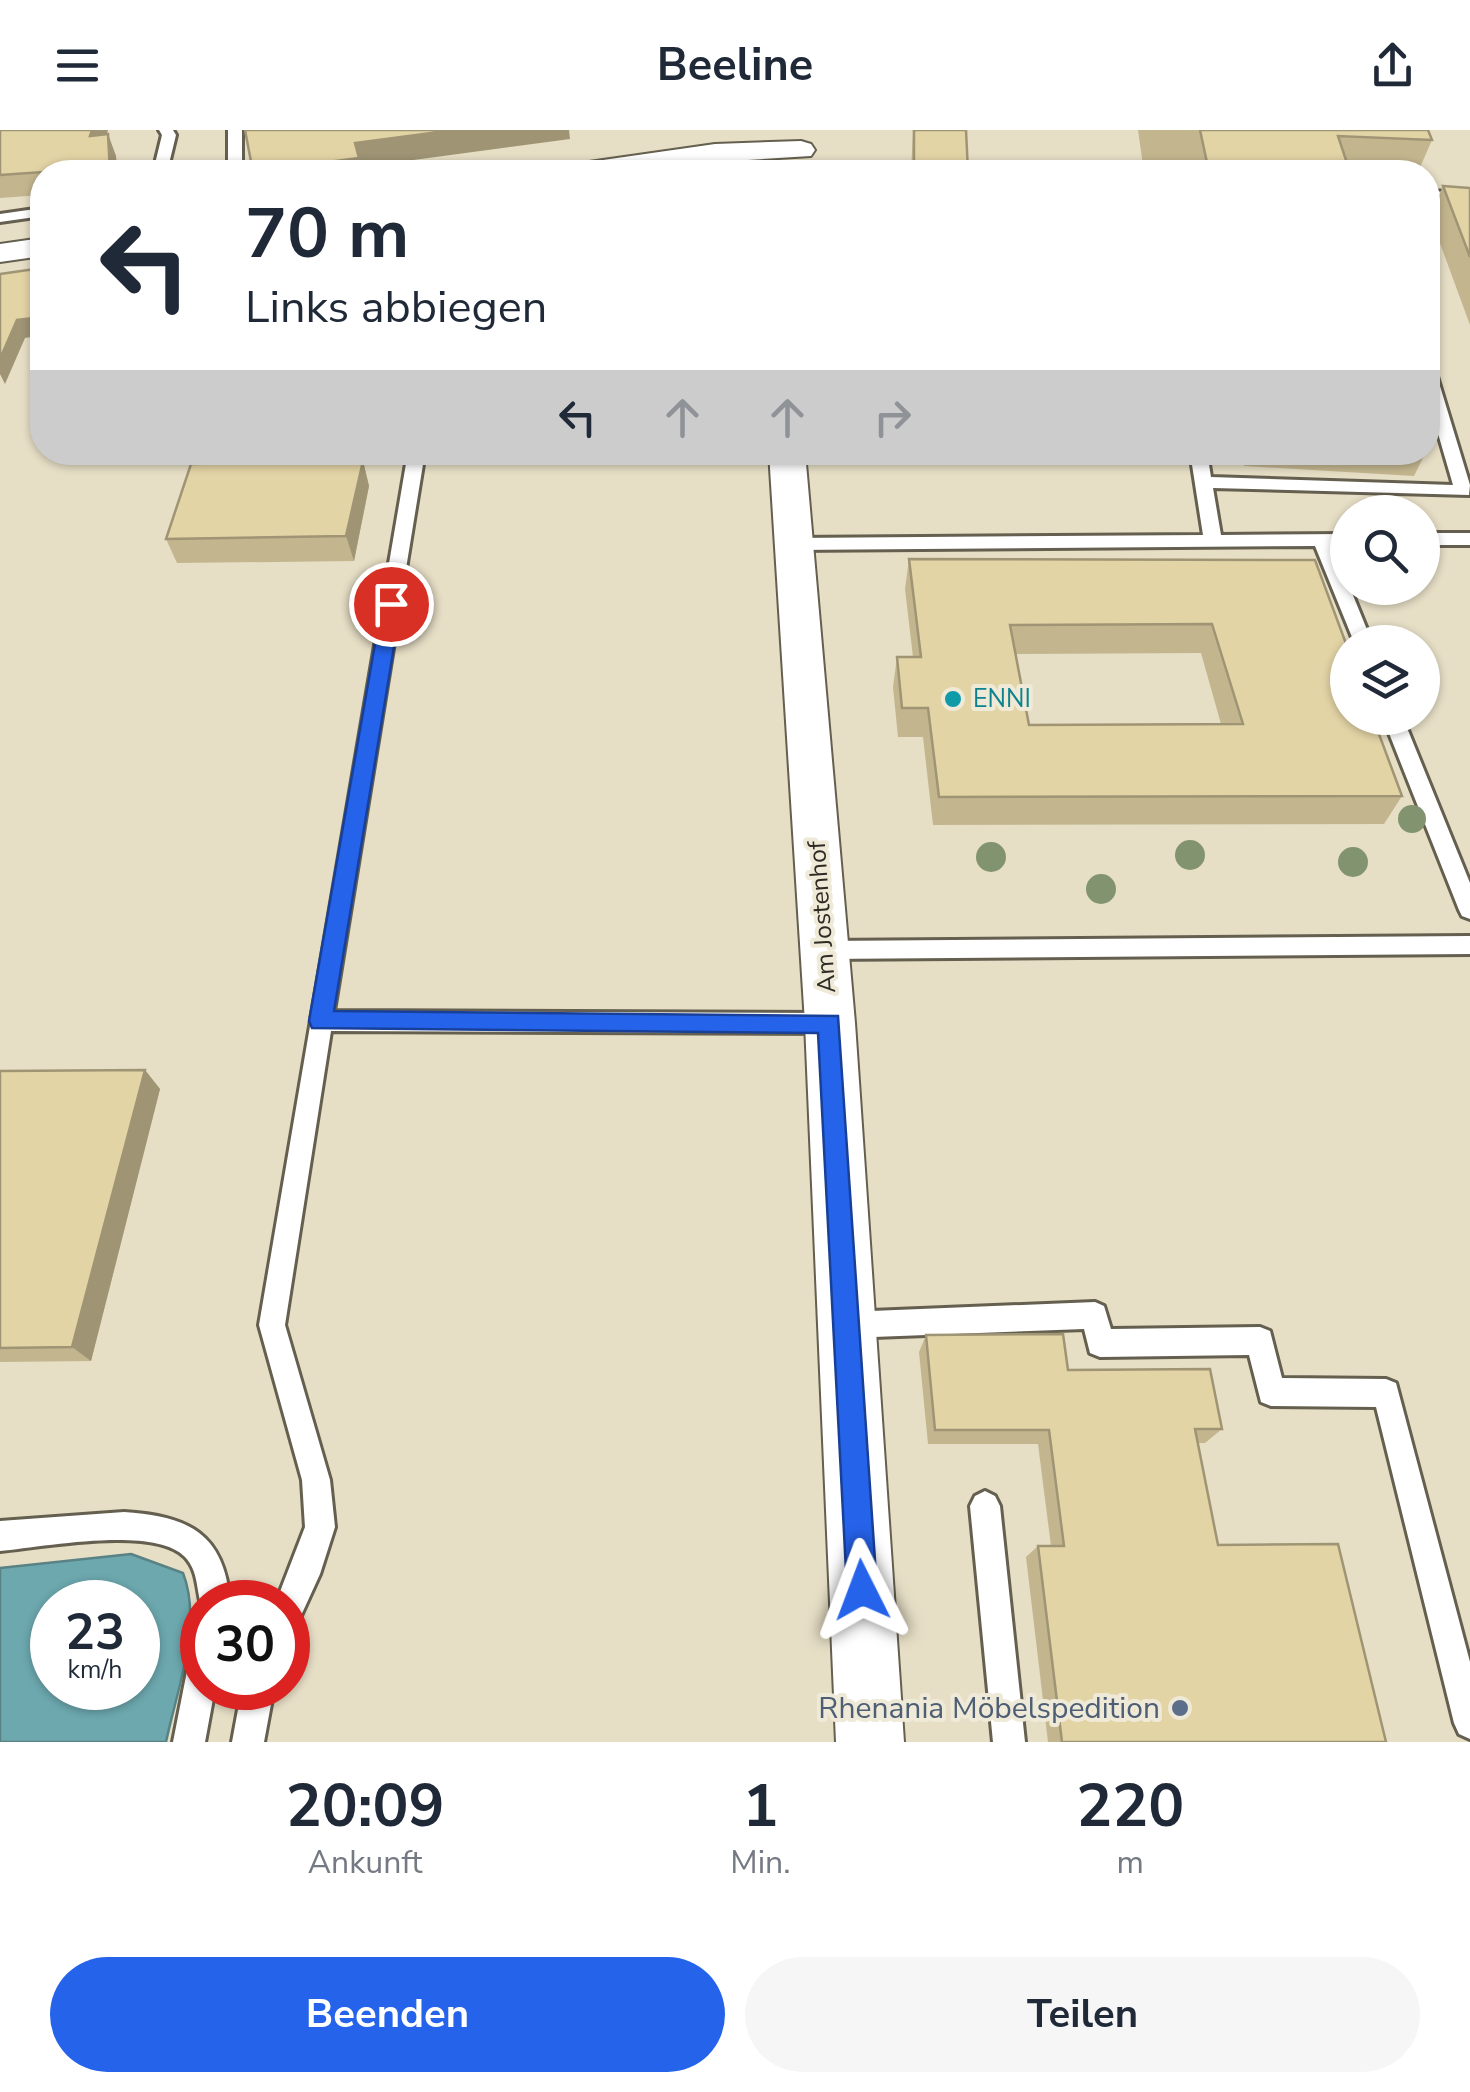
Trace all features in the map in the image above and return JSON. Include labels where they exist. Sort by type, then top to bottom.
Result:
[{"type":"street","points":[[666,160],[715,153],[801,151]]},
{"type":"street","points":[[0,253],[30,249]]},
{"type":"street","name":"Am Jostenhof","points":[[787,465],[830,1023],[870,1742]]},
{"type":"lane","points":[[163,160],[169,135],[166,130]]},
{"type":"lane","points":[[235,130],[235,160]]},
{"type":"lane","points":[[1440,196],[1470,197]]},
{"type":"lane","points":[[0,218],[30,214]]},
{"type":"lane","points":[[1203,482],[1463,491],[1440,413]]},
{"type":"lane","points":[[299,1580],[320,1528],[316,1480],[272,1325],[415,465]]},
{"type":"lane","points":[[1200,465],[1213,541]]},
{"type":"lane","points":[[1440,539],[1470,539]]},
{"type":"lane","points":[[1322,540],[1356,625]]},
{"type":"lane","points":[[793,544],[1330,540]]},
{"type":"lane","points":[[1400,735],[1470,910]]},
{"type":"lane","points":[[824,950],[1470,944]]},
{"type":"lane","points":[[321,1021],[830,1023]]},
{"type":"lane","points":[[847,1325],[1095,1315],[1100,1342],[1260,1341],[1272,1392],[1386,1393],[1470,1723]]},
{"type":"lane","points":[[985,1506],[1009,1742]]},
{"type":"lane","points":[[0,1536],[130,1526],[171,1532],[188,1540],[210,1568],[212,1580]]},
{"type":"lane","points":[[190,1742],[195,1710]]},
{"type":"lane","points":[[248,1742],[254,1710]]},
{"type":"shaded area","points":[[0,130],[1470,130],[1470,1742],[0,1742]]},
{"type":"water","points":[[131,1554],[183,1573],[180,1683],[166,1742],[0,1742],[0,1568]]},
{"type":"building","points":[[0,130],[92,130],[90,136],[108,134],[109,160],[30,160],[30,173],[0,175]]},
{"type":"building","points":[[245,130],[454,130],[355,143],[359,158],[251,160]]},
{"type":"building","points":[[914,130],[966,130],[967,160],[914,160]]},
{"type":"building","points":[[1200,130],[1428,130],[1432,140],[1338,136],[1346,160],[1206,160]]},
{"type":"building","points":[[1443,186],[1470,188],[1470,257]]},
{"type":"building","points":[[30,270],[30,318],[17,320],[0,359],[0,274]]},
{"type":"building","points":[[191,465],[362,465],[346,536],[166,539]]},
{"type":"building","name":"ENNI","points":[[909,559],[1315,560],[1339,625],[1330,625],[1330,735],[1379,735],[1402,796],[939,797],[928,708],[902,708],[897,657],[921,657]],"holes":[[[1212,624],[1243,724],[1029,725],[1010,625]]]},
{"type":"building","points":[[145,1070],[72,1347],[0,1348],[0,1071]]},
{"type":"building","points":[[1063,1334],[1068,1370],[1210,1369],[1222,1429],[1195,1429],[1218,1545],[1338,1544],[1386,1742],[1062,1742],[1038,1546],[1064,1546],[1049,1430],[935,1430],[926,1335]]},
{"type":"place","name":"ENNI","points":[[953,699]]},
{"type":"place","name":"Rhenania Möbelspedition","points":[[1180,1708]]},
{"type":"route","points":[[391,604],[321,1021],[830,1023],[862,1590]]}]
